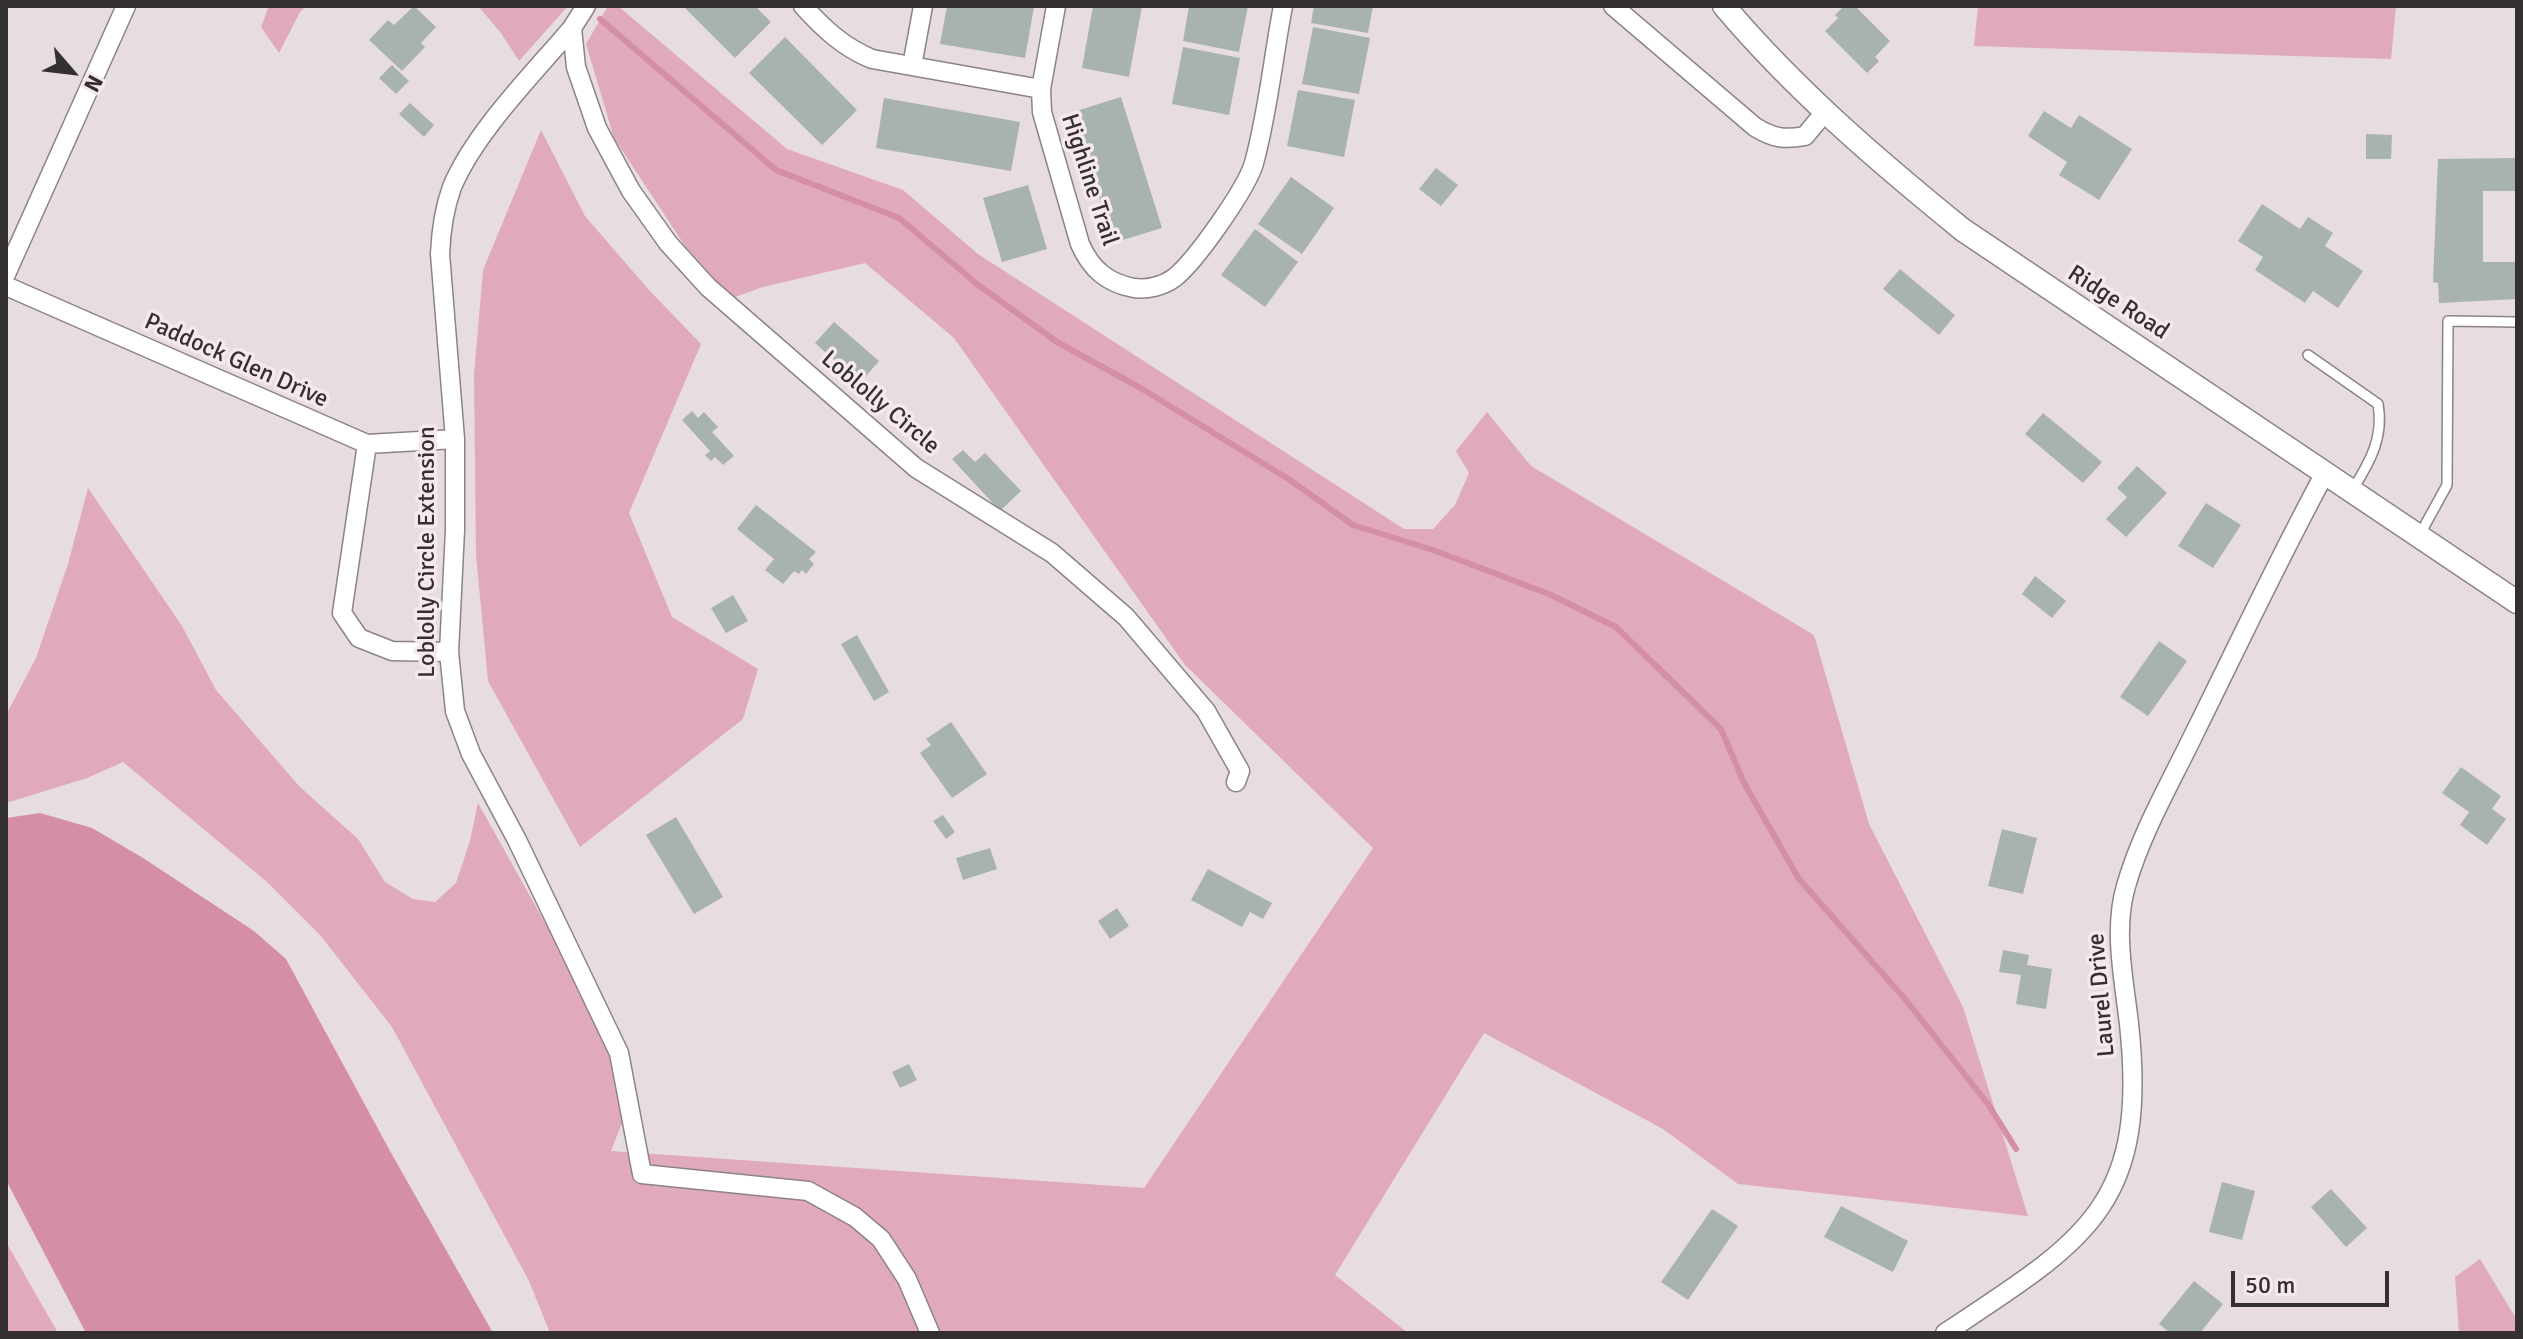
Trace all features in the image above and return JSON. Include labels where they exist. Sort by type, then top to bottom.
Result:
[{"type":"street","points":[[6,274],[126,6]]},
{"type":"street","points":[[572,28],[586,6]]},
{"type":"street","points":[[803,6],[831,36],[872,59],[1041,89]]},
{"type":"street","points":[[912,66],[923,6]]},
{"type":"street","name":"Highline Trail","points":[[1056,6],[1041,89],[1042,112],[1080,244],[1086,259],[1103,277],[1119,285],[1140,288],[1158,286],[1173,279],[1189,264],[1241,190],[1253,165],[1283,6]]},
{"type":"street","points":[[1613,6],[1770,137],[1805,136],[1825,112]]},
{"type":"street","name":"Ridge Road","points":[[1724,6],[1789,78],[1825,112],[1889,170],[1963,230],[2517,602]]},
{"type":"street","name":"Loblolly Circle Extension","points":[[572,28],[470,153],[445,209],[440,254],[455,439],[455,530],[449,652],[455,711],[471,754],[517,840],[619,1053],[642,1174],[808,1191],[855,1217],[881,1239],[907,1279],[930,1333]]},
{"type":"street","name":"Loblolly Circle","points":[[572,28],[576,67],[597,128],[631,191],[668,243],[708,287],[916,468],[1052,553],[1126,617],[1206,711],[1240,771],[1236,782]]},
{"type":"street","name":"Paddock Glen Drive","points":[[6,286],[367,444],[455,439]]},
{"type":"street","points":[[367,444],[342,613],[359,638],[392,651],[449,652]]},
{"type":"street","name":"Laurel Drive","points":[[1945,1333],[2059,1255],[2085,1231],[2118,1177],[2133,1111],[2132,1053],[2120,938],[2126,883],[2284,549],[2325,473]]},
{"type":"lane","points":[[2419,536],[2447,485],[2448,321],[2517,322]]},
{"type":"lane","points":[[2308,355],[2378,404],[2380,418],[2372,460],[2352,491]]},
{"type":"shaded area","points":[[269,6],[306,6],[279,53],[261,27]]},
{"type":"shaded area","points":[[478,6],[568,6],[519,61]]},
{"type":"shaded area","points":[[608,6],[618,6],[787,149],[903,190],[978,254],[1404,529],[1433,529],[1455,505],[1469,473],[1456,451],[1487,412],[1531,466],[1814,635],[1869,824],[1963,1007],[2028,1216],[1738,1184],[1663,1129],[1484,1033],[1335,1275],[1408,1333],[550,1333],[529,1281],[392,1027],[320,935],[267,882],[123,762],[87,778],[6,803],[6,715],[36,658],[68,564],[88,488],[182,626],[216,690],[299,786],[358,839],[385,882],[413,899],[435,902],[456,883],[478,803],[603,1027],[627,1110],[611,1151],[1144,1188],[1373,848],[1185,665],[954,338],[865,263],[763,287],[732,298],[685,246],[614,138],[586,44]]},
{"type":"shaded area","points":[[1978,6],[2396,6],[2391,59],[1974,46]]},
{"type":"shaded area","points":[[541,130],[585,216],[701,344],[629,513],[672,617],[758,669],[743,719],[580,847],[488,681],[476,555],[474,375],[483,270]]},
{"type":"shaded area","points":[[40,813],[92,828],[143,858],[254,931],[286,959],[493,1333],[86,1333],[6,1180],[6,818]]},
{"type":"shaded area","points":[[6,1242],[58,1333],[6,1333]]},
{"type":"shaded area","points":[[2480,1259],[2517,1320],[2517,1333],[2459,1333],[2455,1277]]},
{"type":"building","points":[[414,6],[436,27],[421,43],[425,47],[402,71],[369,40],[388,20],[394,25]]},
{"type":"building","points":[[683,6],[755,6],[771,22],[735,58]]},
{"type":"building","points":[[947,6],[1034,7],[1025,58],[940,44]]},
{"type":"building","points":[[1093,6],[1142,6],[1129,77],[1082,68]]},
{"type":"building","points":[[1189,6],[1248,6],[1239,52],[1183,41]]},
{"type":"building","points":[[1314,6],[1373,6],[1368,33],[1311,23]]},
{"type":"building","points":[[1844,6],[1855,6],[1890,41],[1875,57],[1879,61],[1867,73],[1825,31],[1838,18],[1835,15]]},
{"type":"building","points":[[1313,27],[1370,38],[1359,94],[1302,84]]},
{"type":"building","points":[[785,37],[857,110],[822,145],[749,73]]},
{"type":"building","points":[[1183,47],[1240,58],[1229,115],[1172,104]]},
{"type":"building","points":[[392,65],[409,81],[396,94],[379,78]]},
{"type":"building","points":[[1298,90],[1355,100],[1344,157],[1287,146]]},
{"type":"building","points":[[1121,97],[1162,228],[1113,243],[1073,112]]},
{"type":"building","points":[[884,98],[1020,122],[1011,171],[876,148]]},
{"type":"building","points":[[410,103],[434,125],[424,137],[399,114]]},
{"type":"building","points":[[2044,111],[2071,128],[2079,115],[2132,149],[2099,200],[2059,175],[2067,162],[2028,136]]},
{"type":"building","points":[[2366,134],[2392,135],[2391,159],[2366,159]]},
{"type":"building","points":[[2517,158],[2517,191],[2483,191],[2483,262],[2517,262],[2517,299],[2439,303],[2438,283],[2433,282],[2438,159]]},
{"type":"building","points":[[1436,168],[1458,185],[1441,206],[1419,189]]},
{"type":"building","points":[[1291,177],[1334,208],[1302,254],[1258,224]]},
{"type":"building","points":[[1028,185],[1047,249],[1002,262],[983,198]]},
{"type":"building","points":[[2262,204],[2300,229],[2308,217],[2333,233],[2325,246],[2363,271],[2338,308],[2313,291],[2305,303],[2255,270],[2263,257],[2238,241]]},
{"type":"building","points":[[1255,229],[1298,262],[1265,307],[1221,275]]},
{"type":"building","points":[[1900,269],[1955,315],[1939,335],[1883,289]]},
{"type":"building","points":[[834,322],[879,361],[860,383],[815,343]]},
{"type":"building","points":[[692,411],[698,418],[704,412],[718,427],[712,432],[734,456],[723,465],[715,457],[711,461],[705,455],[710,451],[682,420]]},
{"type":"building","points":[[2043,413],[2102,462],[2083,483],[2025,434]]},
{"type":"building","points":[[963,450],[975,462],[985,453],[1021,491],[1000,511],[952,459]]},
{"type":"building","points":[[2137,466],[2167,493],[2126,537],[2106,519],[2127,497],[2117,488]]},
{"type":"building","points":[[2206,503],[2241,525],[2213,568],[2178,546]]},
{"type":"building","points":[[756,505],[816,552],[809,559],[814,564],[806,574],[802,570],[799,574],[794,571],[783,584],[765,570],[774,559],[737,529]]},
{"type":"building","points":[[2035,576],[2066,601],[2052,618],[2022,594]]},
{"type":"building","points":[[733,595],[748,621],[726,633],[711,608]]},
{"type":"building","points":[[857,635],[889,692],[874,701],[841,644]]},
{"type":"building","points":[[2159,641],[2187,661],[2148,716],[2120,697]]},
{"type":"building","points":[[951,722],[987,774],[952,798],[920,753],[931,745],[926,739]]},
{"type":"building","points":[[2461,767],[2501,796],[2492,809],[2506,819],[2487,845],[2460,825],[2469,812],[2442,793]]},
{"type":"building","points":[[943,815],[955,832],[946,839],[933,821]]},
{"type":"building","points":[[676,817],[723,897],[694,914],[646,835]]},
{"type":"building","points":[[2002,829],[2037,838],[2023,894],[1988,886]]},
{"type":"building","points":[[990,848],[997,869],[963,880],[956,858]]},
{"type":"building","points":[[1208,869],[1272,903],[1263,919],[1250,912],[1242,927],[1191,900]]},
{"type":"building","points":[[1117,908],[1129,926],[1110,939],[1098,921]]},
{"type":"building","points":[[2003,950],[2029,955],[2027,965],[2052,969],[2046,1009],[2016,1004],[2021,975],[1999,972]]},
{"type":"building","points":[[909,1064],[917,1080],[900,1088],[892,1072]]},
{"type":"building","points":[[2222,1182],[2255,1191],[2242,1240],[2209,1232]]},
{"type":"building","points":[[2331,1189],[2367,1228],[2346,1247],[2311,1207]]},
{"type":"building","points":[[1841,1206],[1908,1241],[1893,1272],[1824,1237]]},
{"type":"building","points":[[1712,1209],[1738,1226],[1688,1300],[1661,1282]]},
{"type":"building","points":[[2194,1281],[2223,1304],[2200,1333],[2170,1333],[2159,1324]]},
{"type":"waterway","points":[[600,19],[776,170],[899,218],[977,284],[1057,342],[1139,387],[1290,480],[1353,525],[1433,550],[1549,594],[1616,627],[1721,729],[1744,783],[1799,879],[1905,999],[1988,1104],[2016,1149]]}]
